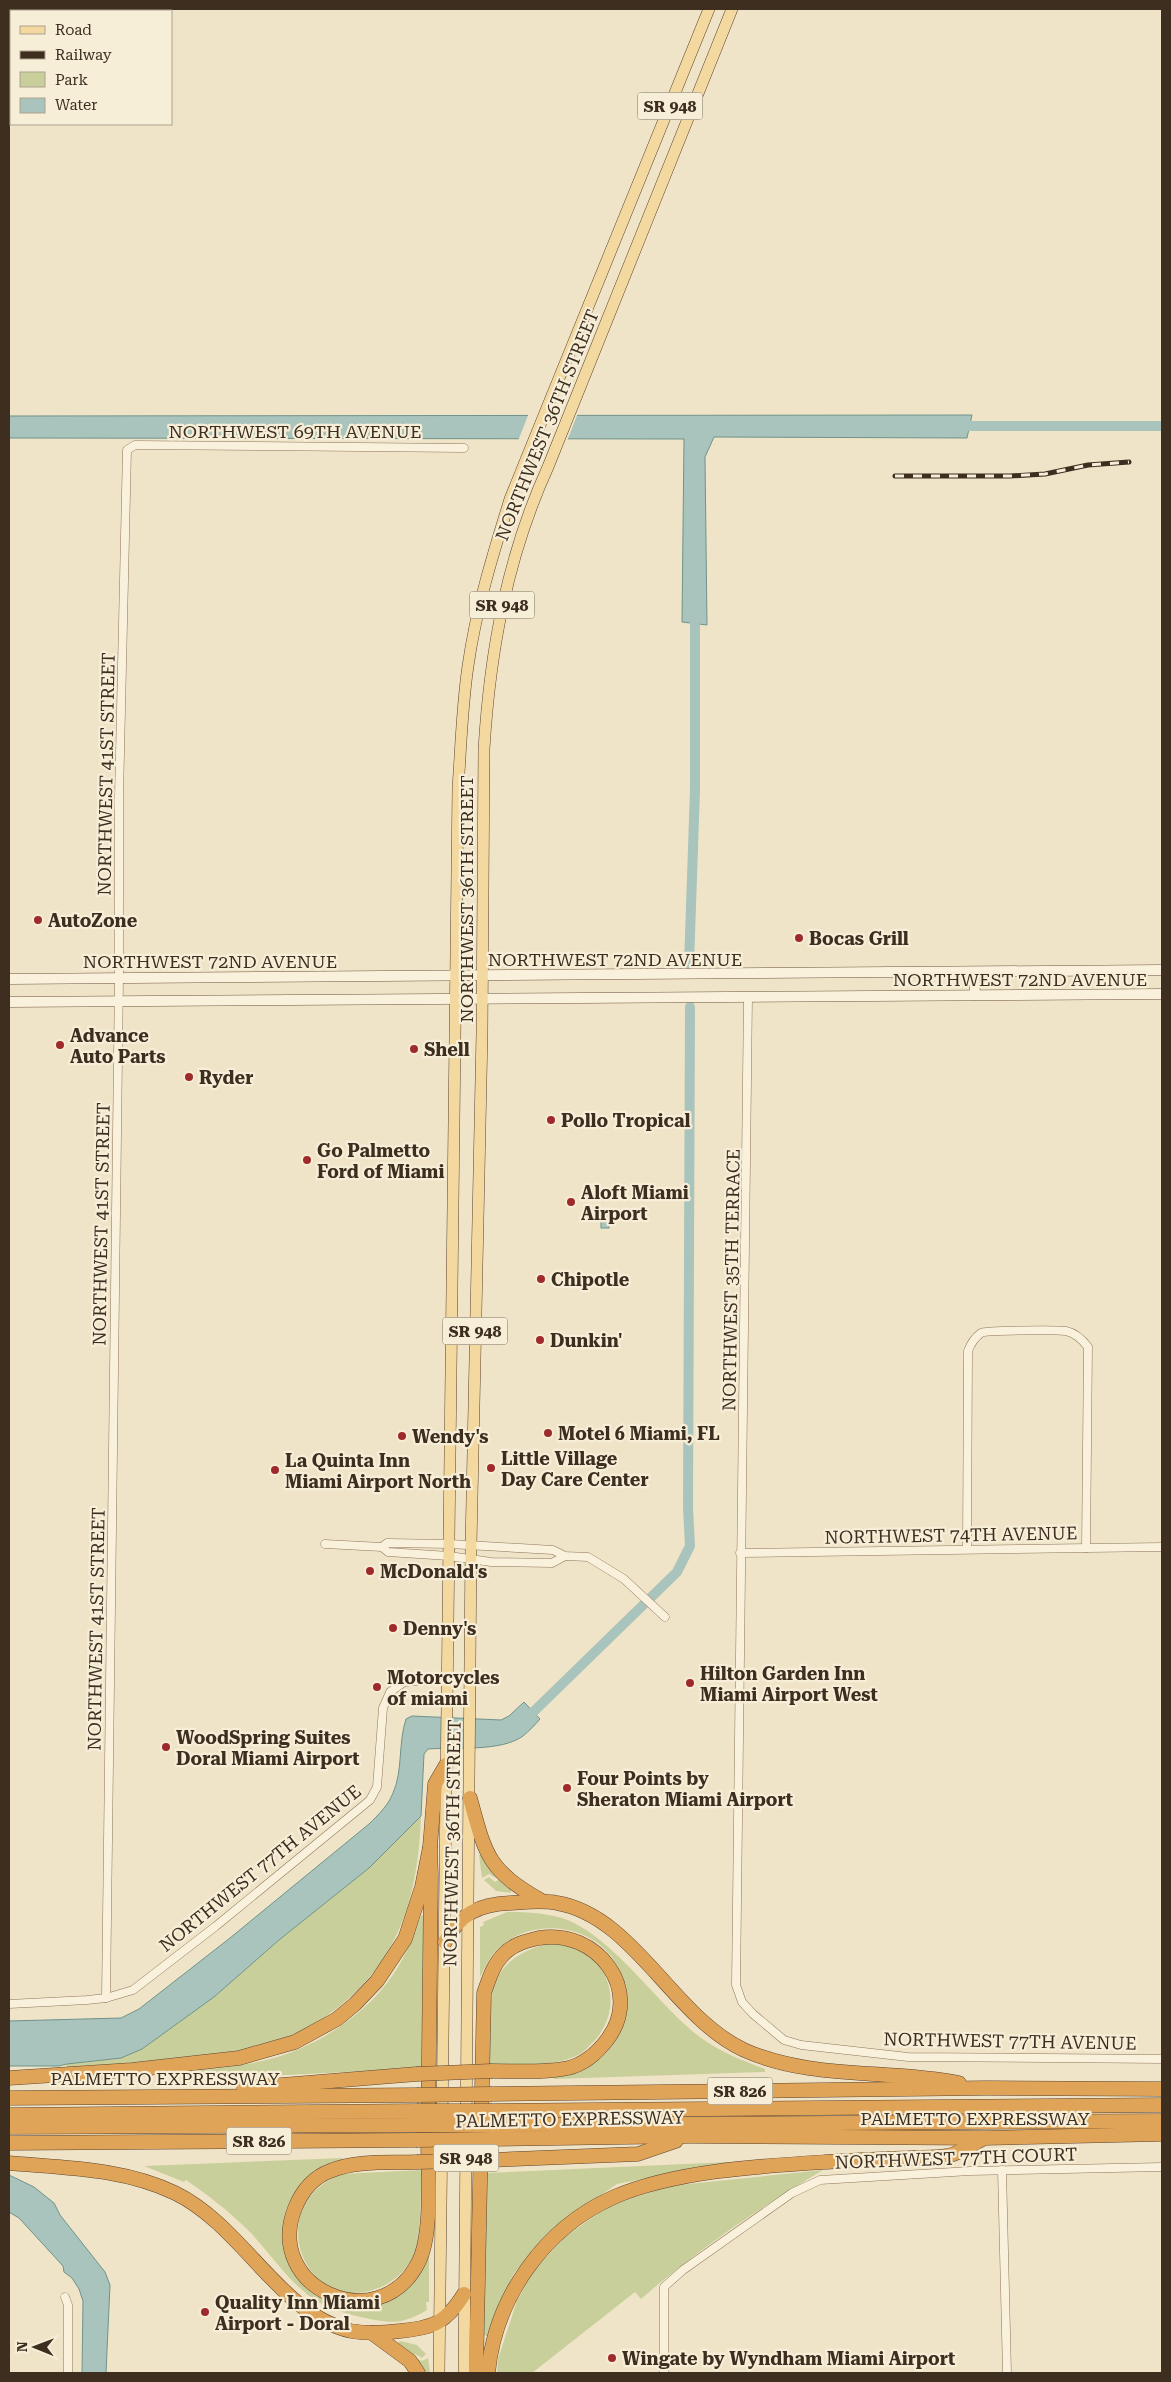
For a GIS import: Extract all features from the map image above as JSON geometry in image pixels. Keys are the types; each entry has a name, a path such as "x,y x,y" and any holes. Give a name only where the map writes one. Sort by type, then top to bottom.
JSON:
{"highway":[{"path":"446,1765 435,1784 430,1847 431,1875 428,2184 426,2234 422,2254 411,2276 398,2287 382,2296 367,2300 351,2300 333,2296 319,2290 302,2273 291,2244 291,2222 303,2192 320,2176 339,2168 362,2164 416,2162 491,2160 638,2154 691,2136"},
{"path":"470,1798 482,1840 494,1864 508,1880 543,1902"},
{"path":"9,2078 132,2070 227,2060 278,2049 316,2032 355,2004 377,1981 395,1957 405,1939 417,1908 430,1847"},
{"path":"445,1942 456,1923 469,1912 486,1905 543,1902 572,1907 594,1917 617,1933 710,2029 743,2049 794,2066 926,2076 987,2088"},
{"path":"165,2096 298,2082 418,2074 492,2071 550,2071 570,2067 589,2059 602,2048 612,2035 620,2005 614,1974 595,1951 566,1937 548,1937 516,1945 496,1964 484,1993 476,2373"},
{"name":"PALMETTO EXPRESSWAY","path":"9,2098 987,2088 1162,2089"},
{"path":"492,2118 1162,2105"},
{"path":"9,2115 1162,2121"},
{"path":"9,2128 417,2118"},
{"name":"PALMETTO EXPRESSWAY","path":"9,2142 492,2140 691,2136 985,2138 1162,2134"},
{"path":"488,2373 494,2338 501,2317 523,2273 540,2251 563,2230 588,2211 613,2197 667,2181 762,2167 948,2156 985,2138"},
{"path":"9,2163 100,2171 132,2176 174,2192 208,2213 227,2230 303,2308 337,2326 372,2333 424,2328 440,2323 451,2313 464,2294"},
{"path":"372,2333 410,2361 418,2373"}],"main road":[{"name":"NORTHWEST 36TH STREET","path":"439,2373 458,788 463,705 476,619 491,560 510,499 709,9"},
{"name":"NORTHWEST 36TH STREET","path":"464,2373 472,1545 482,999 484,749 491,663 499,617 530,506 548,467 655,204 732,9"},
{"name":"NORTHWEST 72ND AVENUE","path":"9,979 1162,970"},
{"path":"974,972 975,994"},
{"name":"NORTHWEST 72ND AVENUE","path":"9,1002 1162,994"},
{"path":"451,1413 474,1412"}],"street":[{"name":"NORTHWEST 69TH AVENUE","path":"127,450 135,445 464,448"},
{"name":"NORTHWEST 41ST STREET","path":"106,1998 120,796 127,450"},
{"name":"NORTHWEST 35TH TERRACE","path":"736,1985 740,1553 746,1300 748,997"},
{"path":"968,1549 968,1351 972,1340 983,1332 1068,1331 1082,1338 1088,1347 1086,1548"},
{"path":"325,1544 382,1547 388,1543 472,1545 553,1550 565,1556 588,1557 624,1578 666,1617"},
{"path":"382,1547 388,1552 449,1556 472,1560 552,1563 565,1556"},
{"name":"NORTHWEST 74TH AVENUE","path":"740,1553 1162,1548"},
{"name":"NORTHWEST 77TH AVENUE","path":"9,2004 106,1998 133,1990 216,1926 370,1800 377,1787 383,1708 390,1692 404,1682 448,1679"},
{"name":"NORTHWEST 77TH AVENUE","path":"736,1985 742,2002 753,2014 784,2040 801,2045 908,2057 1162,2059"},
{"name":"NORTHWEST 77TH COURT","path":"664,2373 664,2287 683,2270 792,2193 820,2180 1002,2170 1162,2167"},
{"path":"1002,2170 1006,2373"},
{"path":"65,2297 68,2305 68,2373"}],"green space":[{"path":"421,1816 416,1872 402,1923 391,1947 358,1990 329,2014 290,2037 248,2049 171,2061 67,2068 66,2064 121,2058 142,2049 214,1997 279,1940 369,1868"},
{"path":"479,1855 482,1855 496,1878 489,1874 482,1878"},
{"path":"489,1877 495,1882 498,1880 511,1890 511,1893 496,1891 484,1880"},
{"path":"507,1912 555,1916 587,1930 618,1956 699,2037 726,2053 765,2069 765,2072 554,2079 554,2077 569,2074 594,2063 604,2056 612,2046 622,2022 624,1999 622,1980 615,1962 599,1944 569,1930 552,1928 520,1934 505,1943 491,1956 480,1977 480,1927 484,1925 483,1922"},
{"path":"424,1915 423,2068 288,2075 176,2076 176,2073 238,2066 274,2058 306,2046 336,2029 364,2008 387,1983 402,1960 421,1916"},
{"path":"552,1943 583,1950 600,1966 606,1976 611,2000 606,2024 600,2034 586,2049 570,2058 548,2063 490,2065 490,2004 500,1973 512,1960 528,1950"},
{"path":"343,2158 338,2162 319,2168 308,2176 295,2192 288,2205 285,2214 284,2235 290,2264 303,2285 322,2300 345,2307 369,2306 392,2298 413,2281 429,2255 429,2302 426,2302 427,2310 411,2318 398,2322 375,2320 340,2311 315,2300 287,2275 246,2228 210,2197 186,2180 184,2182 144,2166"},
{"path":"752,2161 693,2169 617,2184 557,2226 514,2273 497,2310 488,2337 484,2335 486,2173"},
{"path":"422,2170 420,2225 417,2246 412,2259 402,2273 383,2286 356,2293 333,2288 314,2275 302,2256 298,2233 302,2210 317,2189 342,2174"},
{"path":"823,2170 729,2230 641,2299 635,2292 532,2373 497,2373 498,2359 517,2301 534,2270 566,2236 609,2206 669,2186"},
{"path":"400,2341 417,2345 426,2354 422,2358 415,2354 413,2356 398,2343"},
{"path":"416,2358 422,2361 428,2358 430,2373 425,2373"}],"water":[{"path":"972,415 967,438 714,437 705,457 707,625 682,622 684,439 9,438 9,416"},
{"path":"601,1211 609,1211 609,1228 601,1228"},
{"path":"524,1702 540,1719 523,1736 514,1741 490,1747 428,1749 424,1754 421,1816 369,1868 279,1940 214,1997 142,2049 121,2058 59,2066 9,2066 9,2021 121,2018 139,2009 230,1938 369,1824 382,1810 393,1793 398,1776 406,1719 412,1716 501,1720 509,1716"},
{"path":"9,2175 34,2187 54,2203 60,2215 105,2272 110,2285 106,2373 82,2373 83,2301 79,2289 72,2278 64,2272 63,2266 19,2218 9,2212"}],"pier":[{"path":"529,413 578,413 567,441 518,441"}],"waterway":[{"path":"957,426 1162,426"},
{"path":"689,964 695,790 695,611"},
{"path":"524,1721 677,1572 690,1546 688,1508 690,1007"}],"railway":[{"path":"895,476 1010,476 1045,474 1088,465 1129,462"}],"place":[{"name":"AutoZone","path":"38,920"},
{"name":"Bocas Grill","path":"799,938"},
{"name":"Advance Auto Parts","path":"60,1045"},
{"name":"Shell","path":"414,1049"},
{"name":"Ryder","path":"189,1077"},
{"name":"Pollo Tropical","path":"551,1120"},
{"name":"Go Palmetto Ford of Miami","path":"307,1160"},
{"name":"Aloft Miami Airport","path":"571,1202"},
{"name":"Chipotle","path":"541,1279"},
{"name":"Dunkin'","path":"540,1340"},
{"name":"Motel 6 Miami, FL","path":"548,1433"},
{"name":"Wendy's","path":"402,1436"},
{"name":"Little Village Day Care Center","path":"491,1468"},
{"name":"La Quinta Inn Miami Airport North","path":"275,1470"},
{"name":"McDonald's","path":"370,1571"},
{"name":"Denny's","path":"393,1628"},
{"name":"Hilton Garden Inn Miami Airport West","path":"690,1683"},
{"name":"Motorcycles of miami","path":"377,1687"},
{"name":"WoodSpring Suites Doral Miami Airport","path":"166,1747"},
{"name":"Four Points by Sheraton Miami Airport","path":"567,1788"},
{"name":"Quality Inn Miami Airport - Doral","path":"205,2312"},
{"name":"Wingate by Wyndham Miami Airport","path":"612,2358"}]}
